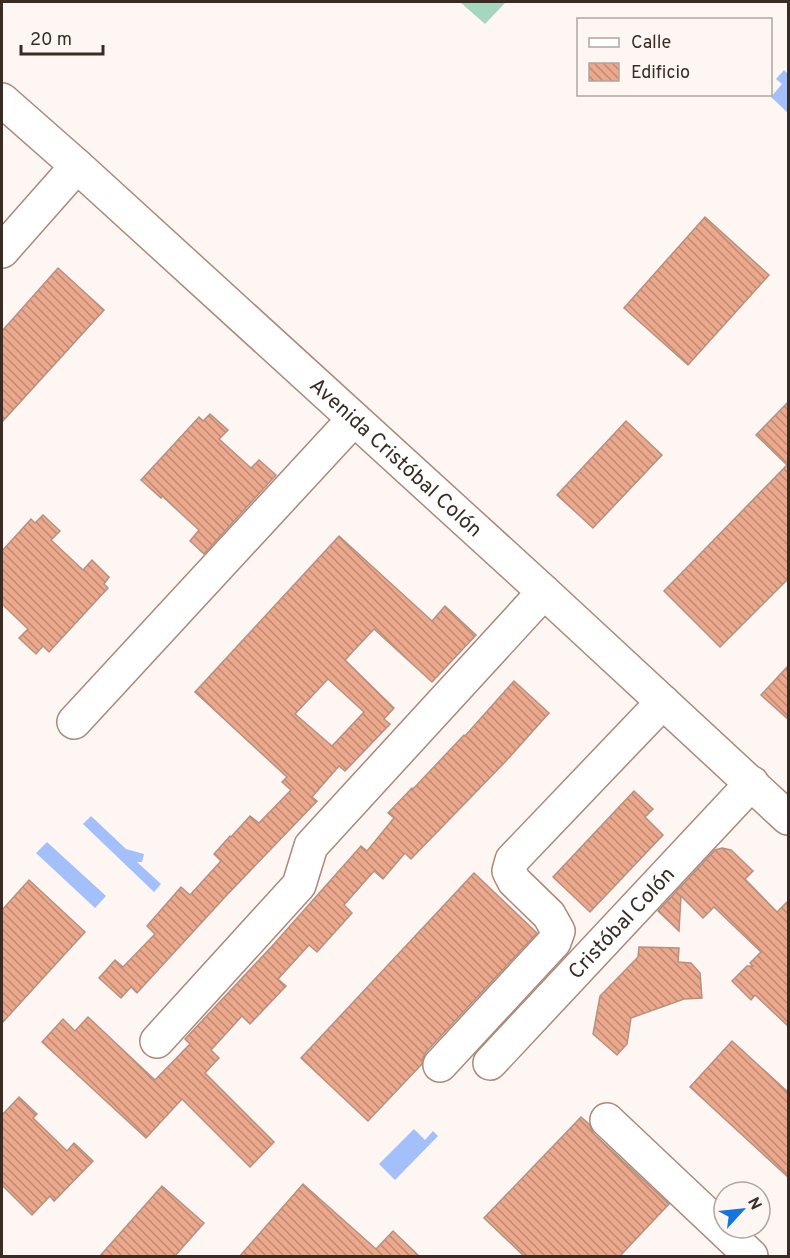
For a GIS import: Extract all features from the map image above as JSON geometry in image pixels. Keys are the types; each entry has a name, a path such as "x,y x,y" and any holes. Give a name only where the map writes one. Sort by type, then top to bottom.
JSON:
{"main road":[{"name":"Avenida Cristóbal Colón","path":"2,100 544,592 789,818"},
{"path":"2,251 77,166"},
{"path":"74,722 354,419"},
{"path":"157,1041 299,885 311,846 544,592"},
{"path":"440,1065 554,942 558,931 549,915 514,881 508,871 512,860 663,702"},
{"name":"Cristóbal Colón","path":"490,1063 752,783"},
{"path":"607,1120 751,1257"}],"green space":[{"path":"460,2 506,2 485,24"}],"water":[{"path":"784,70 788,74 788,113 771,97 782,84 776,79"},
{"path":"91,816 126,849 144,854 142,862 137,862 161,884 154,892 83,824"},
{"path":"47,842 106,896 95,908 36,853"},
{"path":"414,1129 425,1140 433,1131 438,1136 395,1180 379,1164"}],"building":[{"path":"705,217 769,275 688,365 624,308"},
{"path":"58,268 104,310 2,422 2,331"},
{"path":"789,401 789,578 720,647 664,591 787,465 756,435"},
{"path":"210,414 228,430 219,439 251,468 259,460 276,475 204,554 190,541 199,530 141,480 199,417 203,421"},
{"path":"626,421 662,455 593,528 557,495"},
{"path":"43,515 60,531 51,540 83,570 92,560 109,577 104,584 108,588 49,652 43,646 36,654 19,638 28,629 2,604 2,551 31,519 35,523"},
{"path":"339,536 432,621 445,606 476,635 432,682 374,629 345,660 394,708 384,719 390,724 345,771 339,766 312,797 317,801 137,993 131,987 121,998 99,978 115,960 123,967 155,934 147,926 181,887 190,895 221,861 214,854 250,816 259,823 291,790 282,782 287,777 195,692","holes":["328,679 364,712 332,746 295,714"]},
{"path":"789,665 789,720 761,695"},
{"path":"514,681 549,713 411,859 405,853 383,879 374,871 344,905 352,913 317,952 309,945 278,979 286,986 250,1024 242,1016 211,1050 219,1058 205,1073 274,1142 250,1167 182,1099 146,1138 42,1042 63,1019 75,1031 88,1017 155,1080 190,1044 185,1039 361,846 367,851 394,818 388,813 465,736"},
{"path":"634,791 653,809 645,817 663,835 590,912 553,877"},
{"path":"722,848 731,850 753,871 745,879 777,912 789,900 789,1027 755,995 751,1000 732,981 747,966 753,966 750,963 761,952 714,907 703,918 681,896 679,931 658,911 715,850"},
{"path":"474,873 537,933 426,1052 422,1064 368,1121 301,1058"},
{"path":"29,880 85,932 2,1023 2,910"},
{"path":"639,947 679,948 678,962 691,963 700,973 702,998 684,999 631,1018 627,1044 617,1055 593,1034 600,996 638,957"},
{"path":"732,1041 789,1093 789,1178 690,1087"},
{"path":"19,1097 37,1114 33,1118 67,1151 74,1143 93,1161 54,1201 50,1196 32,1215 2,1185 2,1115"},
{"path":"581,1117 589,1124 594,1134 669,1204 619,1257 525,1257 484,1218"},
{"path":"303,1184 376,1249 393,1231 420,1257 239,1257"},
{"path":"162,1186 204,1223 174,1257 99,1257"}]}
